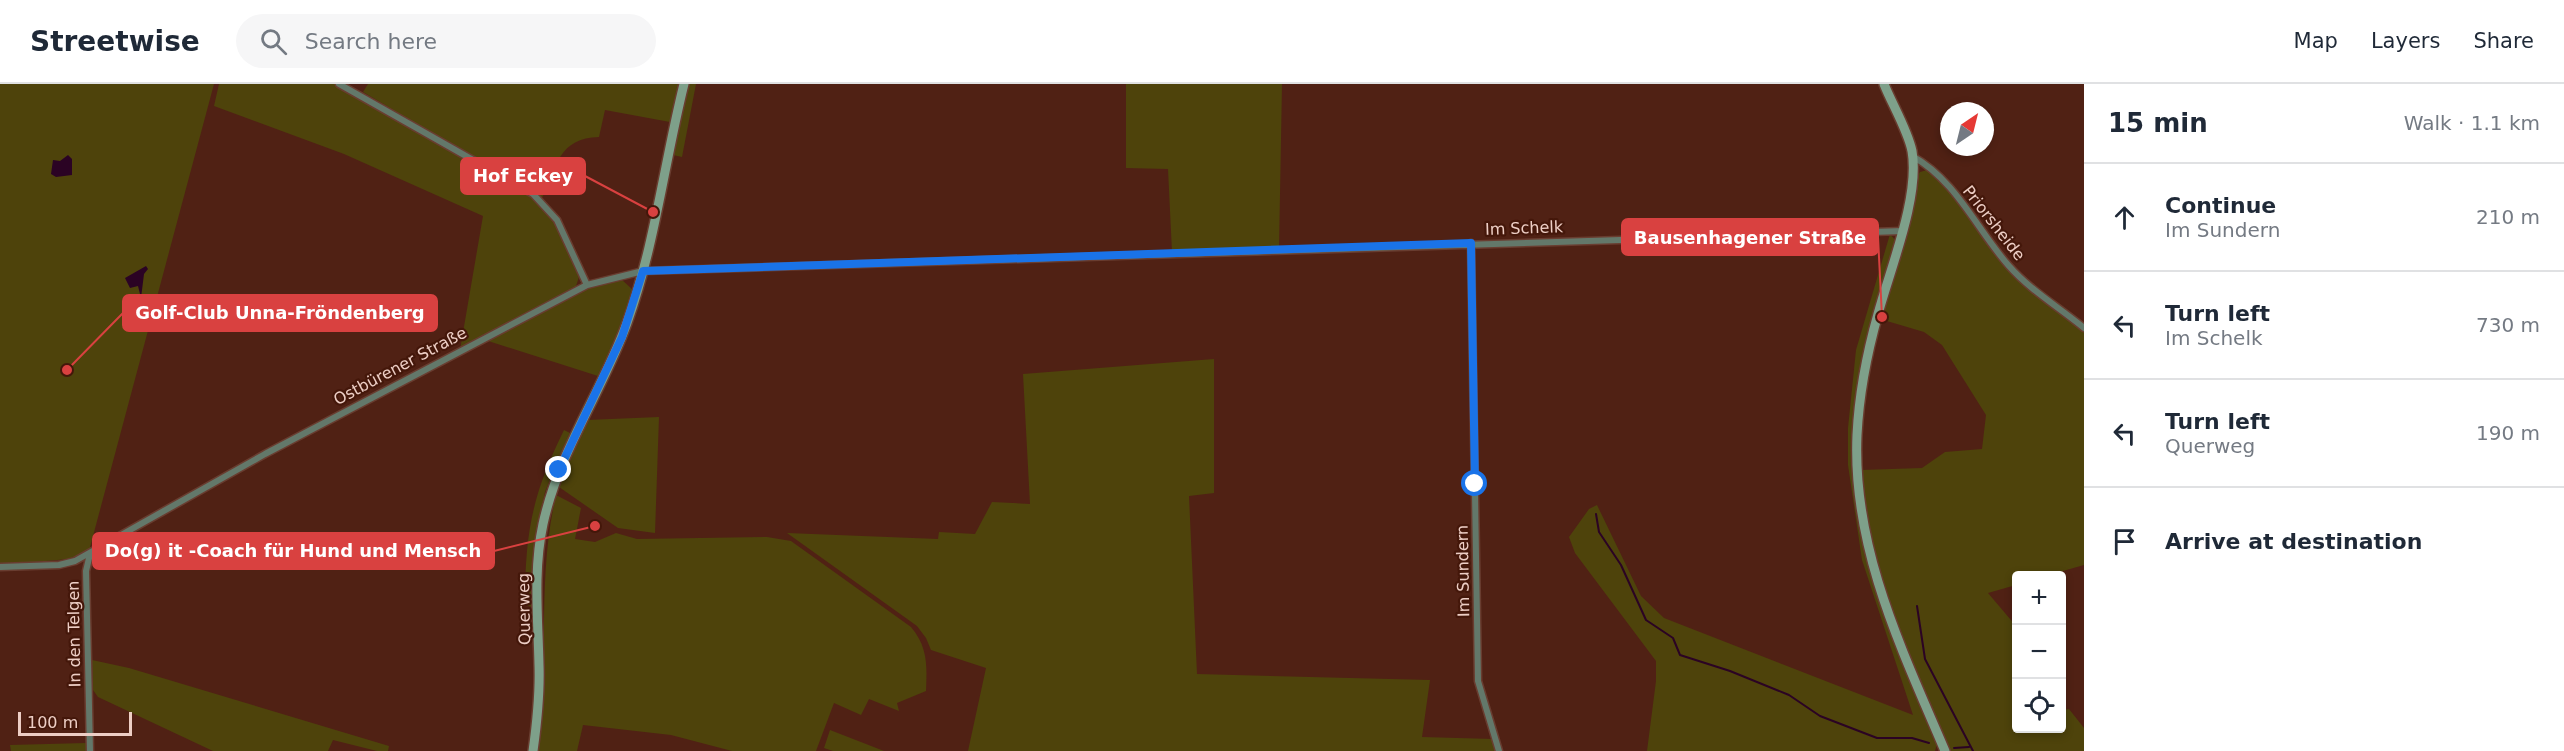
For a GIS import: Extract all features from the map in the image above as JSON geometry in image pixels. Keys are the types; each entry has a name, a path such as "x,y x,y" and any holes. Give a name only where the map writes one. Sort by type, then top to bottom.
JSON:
{"street":[{"path":"339,84 533,194 557,220 587,285"},
{"path":"643,271 684,84"},
{"path":"1884,84 1909,141 1912,156 1910,197 1903,231 1877,316 1861,392 1858,468 1868,543 1882,600 1945,751"},
{"name":"Priorsheide","path":"1912,156 1930,166 1947,185 2010,267 2084,328"},
{"name":"Im Schelk","path":"643,271 1903,231"},
{"name":"Im Sundern","path":"1471,243 1478,681 1498,751"},
{"name":"Ostbürener Straße","path":"0,567 59,565 90,554 266,454 587,285 643,271"},
{"name":"Querweg","path":"533,751 539,693 537,597 543,525 559,470 622,337 643,271"},
{"name":"In den Telgen","path":"90,554 86,571 90,751"}],"shaded area":[{"path":"0,84 214,84 89,551 69,559 0,565"},
{"path":"219,84 336,84 532,196 556,222 580,274 575,289 460,350 483,216 344,154 214,106"},
{"path":"368,84 679,84 670,122 605,110 599,137 575,142 567,148 556,165 542,198 363,92"},
{"path":"689,84 696,84 682,157 673,155"},
{"path":"1126,84 1282,84 1279,249 1172,252 1168,169 1126,168"},
{"path":"68,155 72,159 72,175 56,177 51,174 53,160 60,161"},
{"path":"1927,170 1946,188 2009,269 2084,330 2084,565 2063,571 2012,571 2012,586 1988,593 2012,621 2012,733 2066,733 2066,709 2069,709 2084,728 2084,751 1949,751 1888,609 1864,503 1861,470 1922,468 1945,452 1982,449 1986,415 1942,345 1924,332 1880,319 1916,178 1920,172"},
{"path":"1890,234 1895,240 1857,391 1857,503 1882,609 1937,744 1935,751 1647,751 1656,681 1656,661 1575,553 1569,537 1589,509 1597,505 1641,596 1664,618 1913,715 1862,560 1848,465 1848,428 1856,350"},
{"path":"146,266 148,269 144,274 141,298 138,286 130,288 125,278"},
{"path":"621,279 633,290 618,335 598,376 485,340 589,287"},
{"path":"1214,359 1214,493 1189,496 1197,674 1430,680 1422,737 1493,739 1497,751 968,751 986,668 931,650 917,626 787,533 938,539 939,532 975,534 992,502 1030,504 1023,374"},
{"path":"659,417 655,533 618,528 559,487 587,420"},
{"path":"564,430 570,433 545,492 536,535 532,607 525,605 525,579 532,514 544,475"},
{"path":"556,495 581,508 575,539 595,542 616,533 637,539 767,537 791,541 911,627 917,634 923,649 926,665 926,691 897,703 899,711 869,699 861,715 834,703 816,751 732,751 671,735 583,725 577,751 538,751 543,686 546,559"},
{"path":"92,660 129,668 389,746 388,751 377,751 333,740 328,751 213,751 98,697 93,690"},
{"path":"830,730 884,751 833,751 824,748"},
{"path":"86,743 86,751 11,751 10,745"}],"waterway":[{"path":"1596,514 1599,532 1621,565 1646,620 1673,638 1680,655 1730,671 1789,695 1820,716 1877,738 1912,738 1929,743"},
{"path":"1917,606 1925,659 1973,751"},
{"path":"1954,748 1969,747"}],"place":[{"name":"Hof Eckey","path":"653,212"},
{"name":"Bausenhagener Straße","path":"1882,317"},
{"name":"Golf-Club Unna-Fröndenberg","path":"67,370"},
{"name":"Do(g) it -Coach für Hund und Mensch","path":"595,526"}],"route":[{"path":"559,470 622,337 643,271 1471,243 1475,484"}]}
